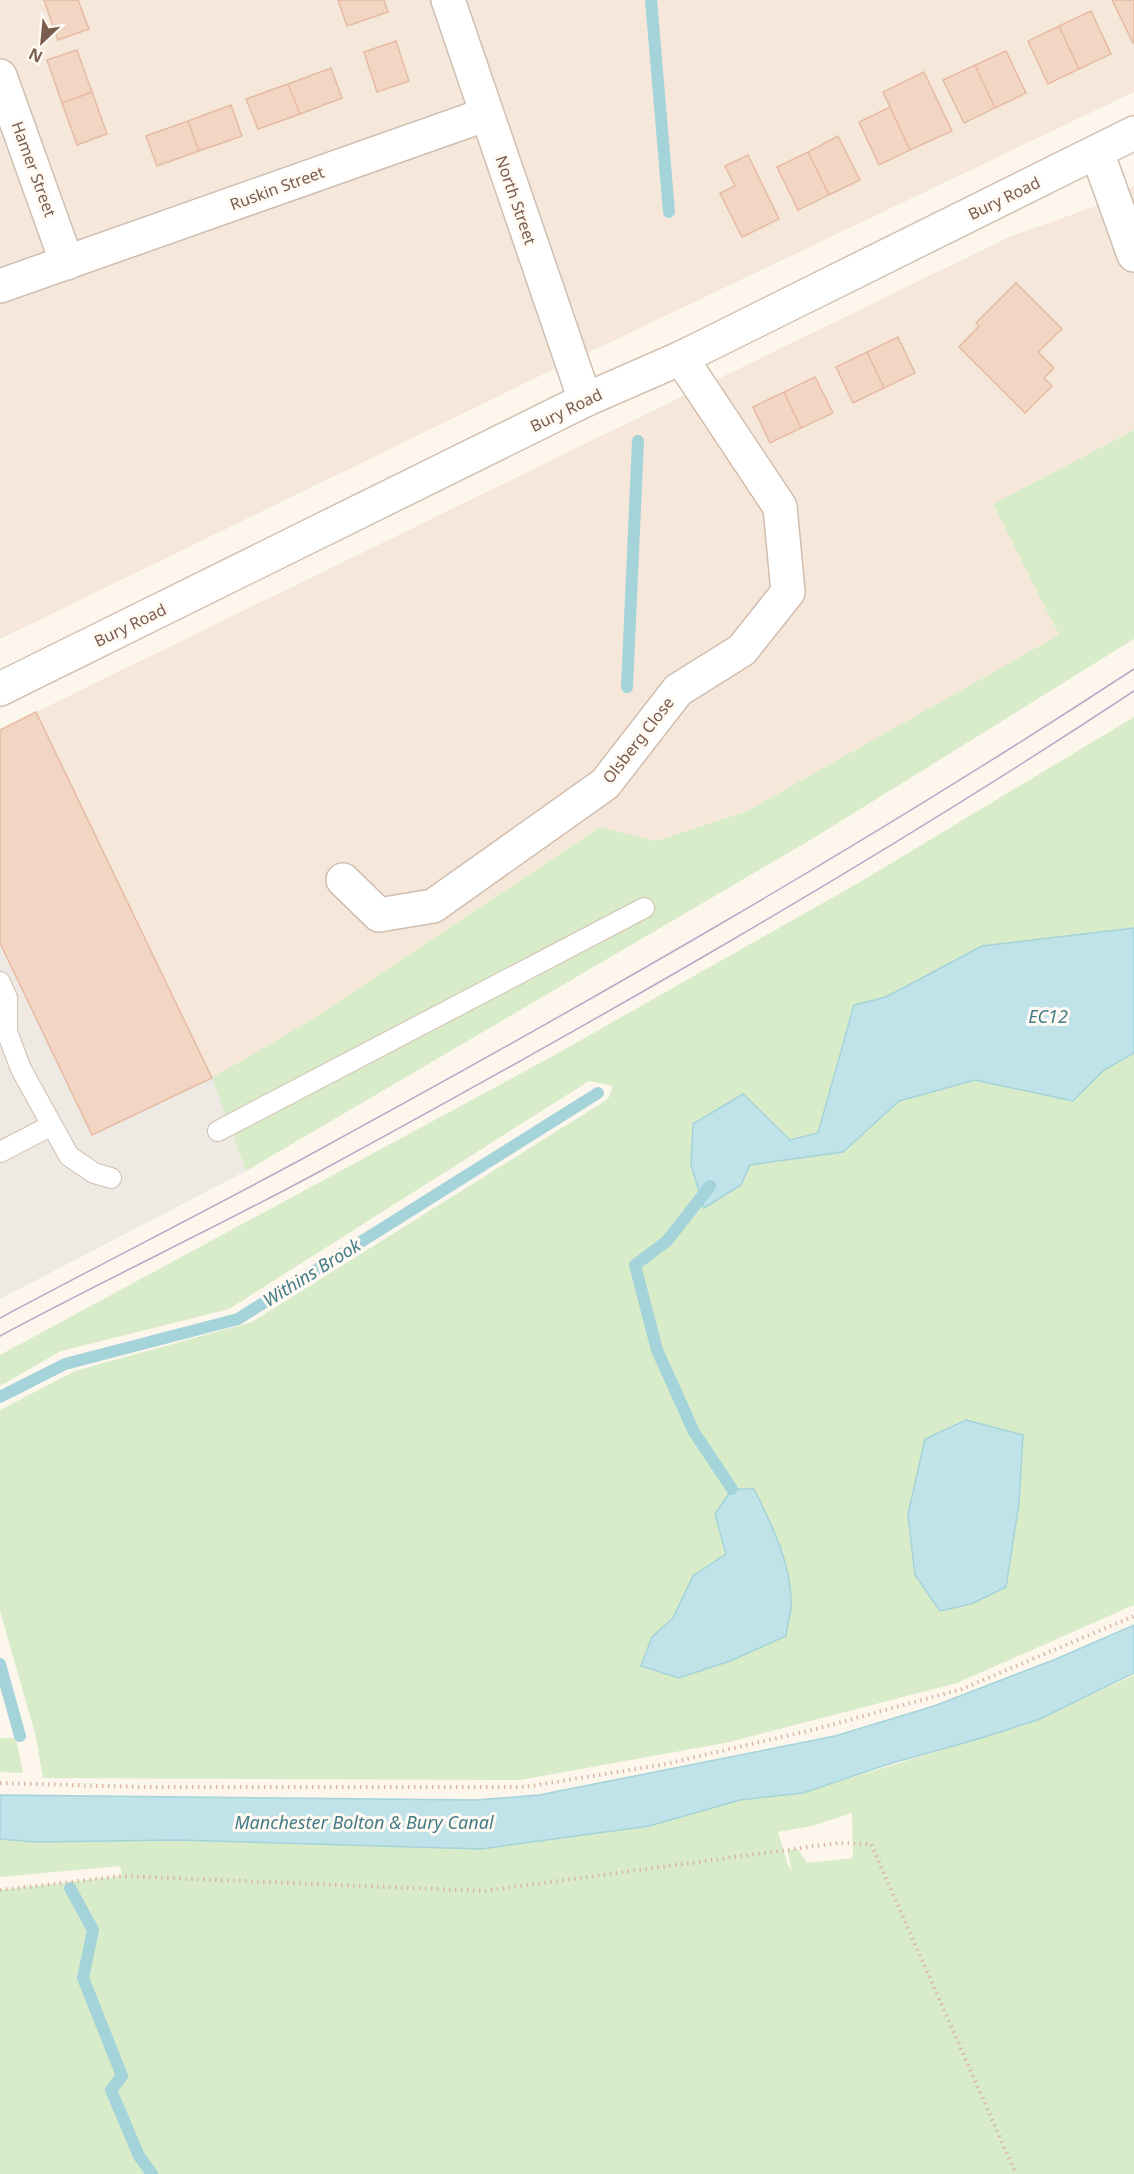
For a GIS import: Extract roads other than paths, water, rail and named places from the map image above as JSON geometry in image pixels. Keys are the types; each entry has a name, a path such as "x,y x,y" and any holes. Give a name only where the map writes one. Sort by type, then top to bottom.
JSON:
{"street":[{"name":"North Street","path":"448,0 585,400"},
{"name":"Hamer Street","path":"0,76 67,263"},
{"name":"Ruskin Street","path":"0,286 487,114"},
{"name":"Bury Road","path":"0,689 585,400 681,358 1134,134"},
{"path":"1097,152 1134,255"},
{"name":"Olsberg Close","path":"343,880 380,915 433,906 605,784 678,690 742,650 788,592 780,507 681,358"}],"lane":[{"path":"218,1131 644,908"},
{"path":"0,982 8,998 7,1032 21,1069 69,1156 94,1173 111,1178"},
{"path":"0,1152 52,1125"}],"water":[{"name":"EC12","path":"1134,928 1134,1053 1104,1070 1073,1101 975,1080 899,1101 843,1152 750,1165 741,1185 704,1208 691,1165 693,1124 743,1094 790,1140 818,1133 854,1005 886,997 982,946"},
{"path":"966,1420 1023,1435 1019,1503 1006,1587 971,1604 940,1611 915,1575 908,1514 925,1439"},
{"path":"732,1489 754,1489 780,1547 791,1593 786,1636 730,1661 679,1678 641,1666 652,1637 673,1618 693,1576 726,1554 715,1514"},
{"name":"Manchester Bolton & Bury Canal","path":"1134,1625 1134,1673 1040,1719 892,1763 803,1793 740,1800 649,1826 481,1849 176,1840 36,1842 0,1839 0,1795 476,1800 539,1795 835,1736 934,1706 1056,1659"}],"waterway":[{"path":"651,0 669,212"},
{"path":"627,687 638,441"},
{"name":"Withins Brook","path":"0,1397 65,1364 238,1319 598,1093"},
{"path":"710,1186 667,1241 635,1265 657,1350 694,1432 732,1489"},
{"name":"Withins Brook","path":"0,1664 20,1736"},
{"name":"Withins Brook","path":"70,1888 93,1930 83,1978 122,2076 111,2090 139,2156 152,2174"}],"tram line":[{"path":"0,1318 302,1159 619,983 827,861 1134,669"},
{"path":"0,1336 315,1174 626,1001 832,881 1134,691"}]}
